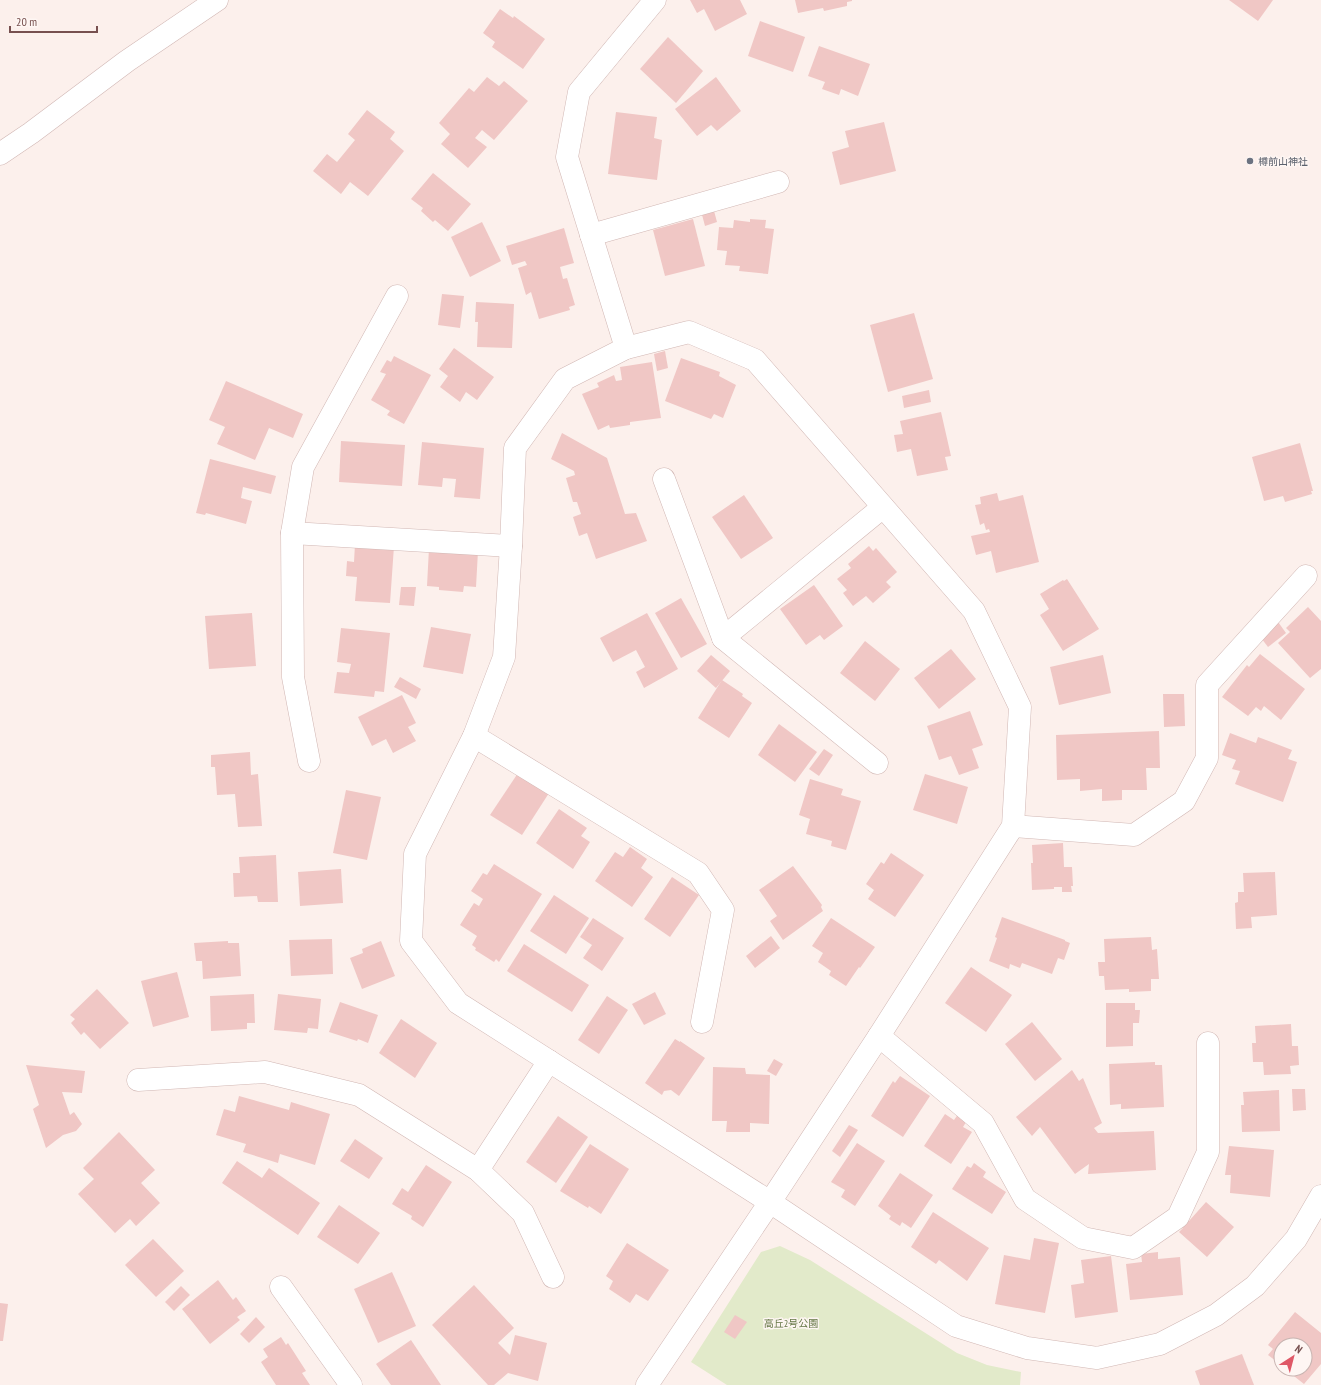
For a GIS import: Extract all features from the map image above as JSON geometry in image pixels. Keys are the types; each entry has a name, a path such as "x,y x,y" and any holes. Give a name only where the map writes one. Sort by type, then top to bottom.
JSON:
{"street":[{"path":"0,154 31,133 126,61 218,0"},
{"path":"626,348 567,157 579,92 655,0"},
{"path":"591,235 778,182"},
{"path":"309,761 293,677 292,533 303,467 396,296"},
{"path":"648,1385 770,1202 879,1036 1013,826 1020,707 974,611 755,360 689,332 626,348 565,379 515,448 512,546 504,657 474,736 415,854 411,941 458,1003 770,1202 956,1326 1027,1348 1097,1358 1160,1344 1216,1315 1256,1286 1296,1239 1321,1196"},
{"path":"664,479 723,638 877,763"},
{"path":"723,638 883,507"},
{"path":"292,533 512,546"},
{"path":"1013,826 1134,835 1184,801 1207,758 1207,685 1306,576"},
{"path":"474,736 698,873 723,910 702,1022"},
{"path":"879,1036 983,1123 1025,1199 1083,1238 1133,1248 1178,1217 1208,1152 1208,1043"},
{"path":"478,1170 550,1061"},
{"path":"138,1080 265,1072 359,1095 478,1170 523,1213 552,1277"},
{"path":"281,1287 351,1385"}],"green space":[{"name":"高丘2号公園","path":"780,1246 810,1260 957,1353 987,1365 1021,1372 1020,1385 727,1385 691,1362 761,1252"}],"building":[{"path":"690,0 740,0 747,14 715,31 704,9 697,13"},
{"path":"795,0 852,1 847,2 847,6 824,11 823,8 798,13"},
{"path":"1229,0 1273,0 1258,21"},
{"path":"500,9 513,18 514,16 545,39 523,69 492,47 495,42 483,33"},
{"path":"760,21 805,37 793,72 748,56"},
{"path":"668,37 703,71 676,103 640,69"},
{"path":"819,46 870,64 858,96 841,89 839,95 822,89 825,82 808,76"},
{"path":"487,77 499,86 504,81 528,101 494,140 482,130 475,138 487,147 468,168 441,144 450,134 439,123 469,88 474,92"},
{"path":"716,77 741,111 717,131 711,125 697,136 675,109"},
{"path":"367,110 395,132 390,139 404,151 368,196 350,182 341,194 313,171 327,154 337,162 355,140 348,134"},
{"path":"616,112 657,117 654,138 662,140 657,180 608,174"},
{"path":"884,122 896,171 840,185 832,152 849,147 845,131"},
{"path":"433,173 471,204 448,231 435,220 433,222 421,211 423,208 411,199"},
{"path":"713,207 717,222 705,226 701,211"},
{"path":"693,219 705,266 665,276 653,230"},
{"path":"750,219 766,220 765,228 774,229 768,274 739,271 740,266 725,265 727,251 717,250 719,227 733,228 734,220 750,222"},
{"path":"482,222 501,261 470,277 451,237"},
{"path":"564,228 574,263 560,267 563,279 567,278 575,305 569,307 570,310 539,319 531,292 526,295 518,268 527,265 525,261 512,265 506,246"},
{"path":"442,294 464,296 460,328 438,325"},
{"path":"476,302 514,304 512,348 477,347 478,322 475,322"},
{"path":"914,313 933,379 888,392 870,325"},
{"path":"454,348 494,377 477,400 466,392 460,402 440,387 448,376 439,369"},
{"path":"665,351 668,368 657,371 654,354"},
{"path":"394,356 431,375 404,424 387,415 390,411 371,400 386,374 380,372 387,360 391,362"},
{"path":"681,358 720,372 719,376 736,385 723,418 714,414 711,419 665,401"},
{"path":"652,362 661,418 630,422 630,425 610,428 609,425 598,430 582,394 599,387 597,383 614,375 616,381 622,380 620,367"},
{"path":"226,381 303,414 293,438 269,428 255,460 217,444 225,427 209,420"},
{"path":"929,390 931,402 904,408 902,396"},
{"path":"941,412 951,456 945,457 948,470 917,476 911,449 897,452 894,435 903,434 900,421"},
{"path":"562,433 607,458 625,514 636,513 647,541 596,559 587,533 579,536 573,517 581,514 577,502 573,502 566,478 575,475 574,471 551,459"},
{"path":"341,441 405,445 402,486 339,482"},
{"path":"422,442 484,448 480,499 454,497 456,479 443,478 442,487 418,485"},
{"path":"1300,443 1313,491 1311,491 1312,494 1285,502 1283,496 1264,501 1252,457"},
{"path":"210,459 276,476 271,494 243,487 241,498 252,501 246,524 206,513 205,515 196,513"},
{"path":"997,493 999,501 1023,495 1039,562 996,573 991,551 976,555 971,536 990,532 989,529 986,530 984,523 980,525 975,505 981,504 980,497"},
{"path":"744,495 773,538 741,559 712,517"},
{"path":"355,544 394,546 390,603 355,601 357,577 346,576 347,561 354,562"},
{"path":"869,546 873,551 876,548 897,572 886,582 891,587 873,603 866,596 853,606 843,593 847,590 837,579 851,568 848,564"},
{"path":"429,548 478,551 476,587 464,586 463,592 439,590 439,587 427,586"},
{"path":"1067,579 1099,629 1063,651 1040,615 1049,609 1040,594"},
{"path":"814,585 843,626 824,640 820,635 806,645 780,609"},
{"path":"401,587 416,587 414,606 399,605"},
{"path":"681,598 707,644 681,658 655,613"},
{"path":"1308,607 1321,621 1321,669 1310,678 1278,643 1290,632 1286,628"},
{"path":"252,613 256,666 209,669 205,616"},
{"path":"647,613 678,669 644,688 636,672 645,667 636,650 613,662 600,638"},
{"path":"1273,615 1286,633 1268,647 1255,630"},
{"path":"431,627 471,634 463,674 423,667"},
{"path":"341,628 390,633 384,692 375,691 374,697 334,693 337,672 349,673 351,664 337,662"},
{"path":"865,641 900,669 875,701 840,673"},
{"path":"951,649 976,679 939,709 914,678"},
{"path":"1260,654 1305,689 1281,720 1264,706 1261,711 1256,707 1248,716 1222,697 1247,665 1249,667"},
{"path":"711,655 730,671 716,688 697,671"},
{"path":"1103,655 1111,693 1059,705 1050,667"},
{"path":"400,677 421,689 416,699 394,687"},
{"path":"722,680 743,694 742,696 752,703 729,738 698,718"},
{"path":"1163,694 1184,694 1185,726 1164,727"},
{"path":"402,695 416,723 408,727 416,741 393,753 386,739 372,746 358,717"},
{"path":"970,711 983,745 972,749 979,768 959,775 951,756 939,760 927,726"},
{"path":"779,724 817,752 795,782 758,755"},
{"path":"1159,731 1160,768 1146,768 1147,790 1122,790 1122,800 1102,801 1102,789 1080,791 1080,779 1057,780 1056,735"},
{"path":"1230,733 1256,743 1258,737 1292,750 1288,759 1297,762 1283,802 1235,784 1240,771 1232,769 1236,760 1222,755"},
{"path":"824,749 833,755 819,776 809,769"},
{"path":"250,752 251,775 258,774 262,826 238,827 235,794 217,795 215,767 211,767 211,755"},
{"path":"518,773 549,793 522,835 490,815"},
{"path":"925,774 968,787 957,824 913,810"},
{"path":"810,779 843,789 841,795 861,801 846,850 831,846 832,841 806,834 810,819 799,815"},
{"path":"346,790 381,797 367,860 333,853"},
{"path":"559,809 587,828 581,836 590,842 573,869 536,843"},
{"path":"1063,843 1064,867 1072,867 1072,892 1062,892 1062,887 1032,890 1032,845"},
{"path":"630,847 647,859 641,868 653,877 632,907 595,881 615,852 623,857"},
{"path":"891,853 924,875 895,917 868,899 874,890 866,884 881,862 884,864"},
{"path":"276,855 278,902 258,902 257,896 234,897 233,873 240,873 239,857"},
{"path":"494,864 542,894 499,962 496,959 494,962 475,950 476,948 472,945 477,936 460,925 474,903 479,906 483,899 471,891 483,873 487,875"},
{"path":"793,866 822,905 821,907 823,911 783,940 770,921 777,916 759,890"},
{"path":"341,869 343,903 300,906 298,872"},
{"path":"1275,872 1277,915 1251,917 1252,928 1236,929 1235,903 1238,902 1238,892 1244,892 1243,873"},
{"path":"672,877 699,895 670,937 644,919"},
{"path":"554,895 589,918 566,954 530,931"},
{"path":"1002,917 1070,943 1064,960 1058,958 1052,974 1022,963 1020,968 1010,964 1009,969 989,961"},
{"path":"593,918 624,938 602,971 583,958 592,945 580,937"},
{"path":"831,918 875,947 846,986 829,975 831,971 818,962 823,953 812,946"},
{"path":"771,936 780,948 755,968 746,956"},
{"path":"1151,937 1152,950 1157,949 1159,979 1151,979 1151,991 1129,992 1129,989 1105,990 1104,976 1099,976 1098,962 1105,962 1104,939"},
{"path":"332,939 333,974 291,976 289,940"},
{"path":"228,941 228,943 239,943 241,976 203,979 202,961 196,961 194,943"},
{"path":"381,941 395,976 362,989 350,958 363,953 362,949"},
{"path":"524,944 589,985 572,1012 507,971"},
{"path":"971,967 1012,995 986,1032 945,1003"},
{"path":"177,972 189,1017 153,1027 141,981"},
{"path":"97,989 129,1023 100,1049 84,1032 81,1035 71,1023 75,1019 70,1015"},
{"path":"655,992 666,1014 644,1025 632,1004"},
{"path":"254,994 255,1023 247,1023 247,1029 211,1031 210,996"},
{"path":"278,994 321,999 318,1029 308,1028 307,1033 274,1030"},
{"path":"607,996 628,1010 599,1054 578,1040"},
{"path":"340,1002 378,1015 368,1043 329,1032"},
{"path":"1106,1003 1135,1003 1135,1010 1140,1010 1139,1023 1133,1023 1133,1046 1106,1047"},
{"path":"401,1019 437,1043 415,1078 379,1053"},
{"path":"1032,1022 1062,1059 1035,1081 1005,1044"},
{"path":"1291,1024 1292,1046 1298,1046 1299,1065 1290,1066 1291,1074 1264,1075 1263,1062 1253,1062 1252,1043 1256,1043 1255,1026"},
{"path":"675,1039 705,1058 679,1096 671,1090 664,1091 662,1095 645,1083"},
{"path":"774,1059 783,1064 776,1076 767,1071"},
{"path":"1155,1062 1155,1065 1162,1065 1164,1107 1121,1109 1121,1104 1110,1105 1109,1064"},
{"path":"26,1065 85,1071 82,1093 62,1092 70,1115 74,1112 82,1124 76,1131 63,1135 46,1148 33,1109 39,1105"},
{"path":"713,1067 745,1068 746,1074 770,1075 769,1124 750,1123 750,1132 726,1132 727,1121 712,1121"},
{"path":"1072,1070 1079,1081 1083,1078 1102,1123 1094,1128 1098,1133 1154,1131 1156,1170 1088,1174 1089,1164 1075,1174 1040,1127 1032,1136 1016,1117"},
{"path":"900,1076 930,1096 903,1137 871,1116 893,1081 895,1083"},
{"path":"1292,1089 1305,1089 1306,1110 1293,1111"},
{"path":"1279,1090 1280,1131 1242,1132 1241,1105 1244,1105 1243,1092"},
{"path":"239,1096 289,1110 291,1102 330,1114 315,1165 280,1154 278,1163 243,1152 246,1144 216,1135 224,1109 235,1112"},
{"path":"959,1113 968,1119 963,1127 972,1132 951,1164 924,1146 945,1114 954,1120"},
{"path":"558,1116 588,1137 556,1183 526,1162"},
{"path":"849,1125 858,1130 840,1157 832,1151"},
{"path":"119,1132 155,1170 141,1183 160,1203 136,1226 130,1219 115,1233 78,1194 94,1179 83,1168"},
{"path":"355,1139 383,1158 369,1179 340,1161"},
{"path":"857,1143 885,1161 855,1206 841,1197 845,1190 831,1182"},
{"path":"590,1144 629,1169 601,1214 560,1191"},
{"path":"1229,1146 1274,1150 1270,1197 1230,1193 1231,1175 1225,1175"},
{"path":"237,1161 262,1178 269,1168 320,1203 298,1235 222,1183"},
{"path":"974,1163 986,1172 983,1177 1006,1192 992,1214 952,1189 967,1166 971,1168"},
{"path":"426,1165 452,1182 423,1227 411,1219 412,1216 392,1204 402,1188 408,1192"},
{"path":"900,1173 933,1195 911,1228 902,1222 900,1226 889,1219 891,1216 878,1206"},
{"path":"1206,1202 1234,1227 1207,1257 1179,1232 1183,1228 1178,1224 1184,1216 1189,1221"},
{"path":"339,1205 380,1233 358,1264 317,1237"},
{"path":"933,1212 989,1248 967,1281 939,1260 936,1264 911,1247"},
{"path":"1034,1238 1059,1243 1045,1313 995,1304 1004,1255 1030,1260"},
{"path":"153,1239 184,1271 156,1297 125,1265"},
{"path":"627,1243 669,1270 648,1301 636,1294 630,1303 609,1289 613,1281 606,1276"},
{"path":"1158,1252 1158,1259 1180,1257 1183,1295 1130,1300 1126,1264 1142,1262 1141,1254"},
{"path":"1111,1256 1118,1312 1075,1318 1071,1285 1084,1283 1081,1260"},
{"path":"392,1272 416,1326 378,1343 354,1289"},
{"path":"218,1280 233,1300 236,1297 246,1311 237,1317 240,1320 210,1344 182,1309"},
{"path":"474,1285 514,1328 498,1343 510,1355 515,1335 547,1343 538,1381 508,1373 494,1385 488,1385 432,1325"},
{"path":"181,1286 190,1295 174,1311 165,1302"},
{"path":"0,1303 8,1304 3,1341 0,1341"},
{"path":"1295,1312 1321,1333 1321,1364 1313,1373 1313,1337 1275,1337"},
{"path":"735,1315 747,1322 735,1339 724,1332"},
{"path":"256,1317 265,1327 249,1343 240,1334"},
{"path":"281,1337 286,1345 288,1343 306,1371 302,1373 310,1385 276,1385 261,1362 268,1357 263,1349"},
{"path":"1273,1339 1273,1349 1268,1345"},
{"path":"411,1340 441,1385 391,1385 376,1364"},
{"path":"1273,1349 1273,1359 1268,1355"},
{"path":"1242,1354 1254,1385 1200,1385 1195,1371"},
{"path":"1295,1377 1310,1377 1304,1384"}],"place":[{"name":"樽前山神社","path":"1250,161"}]}
